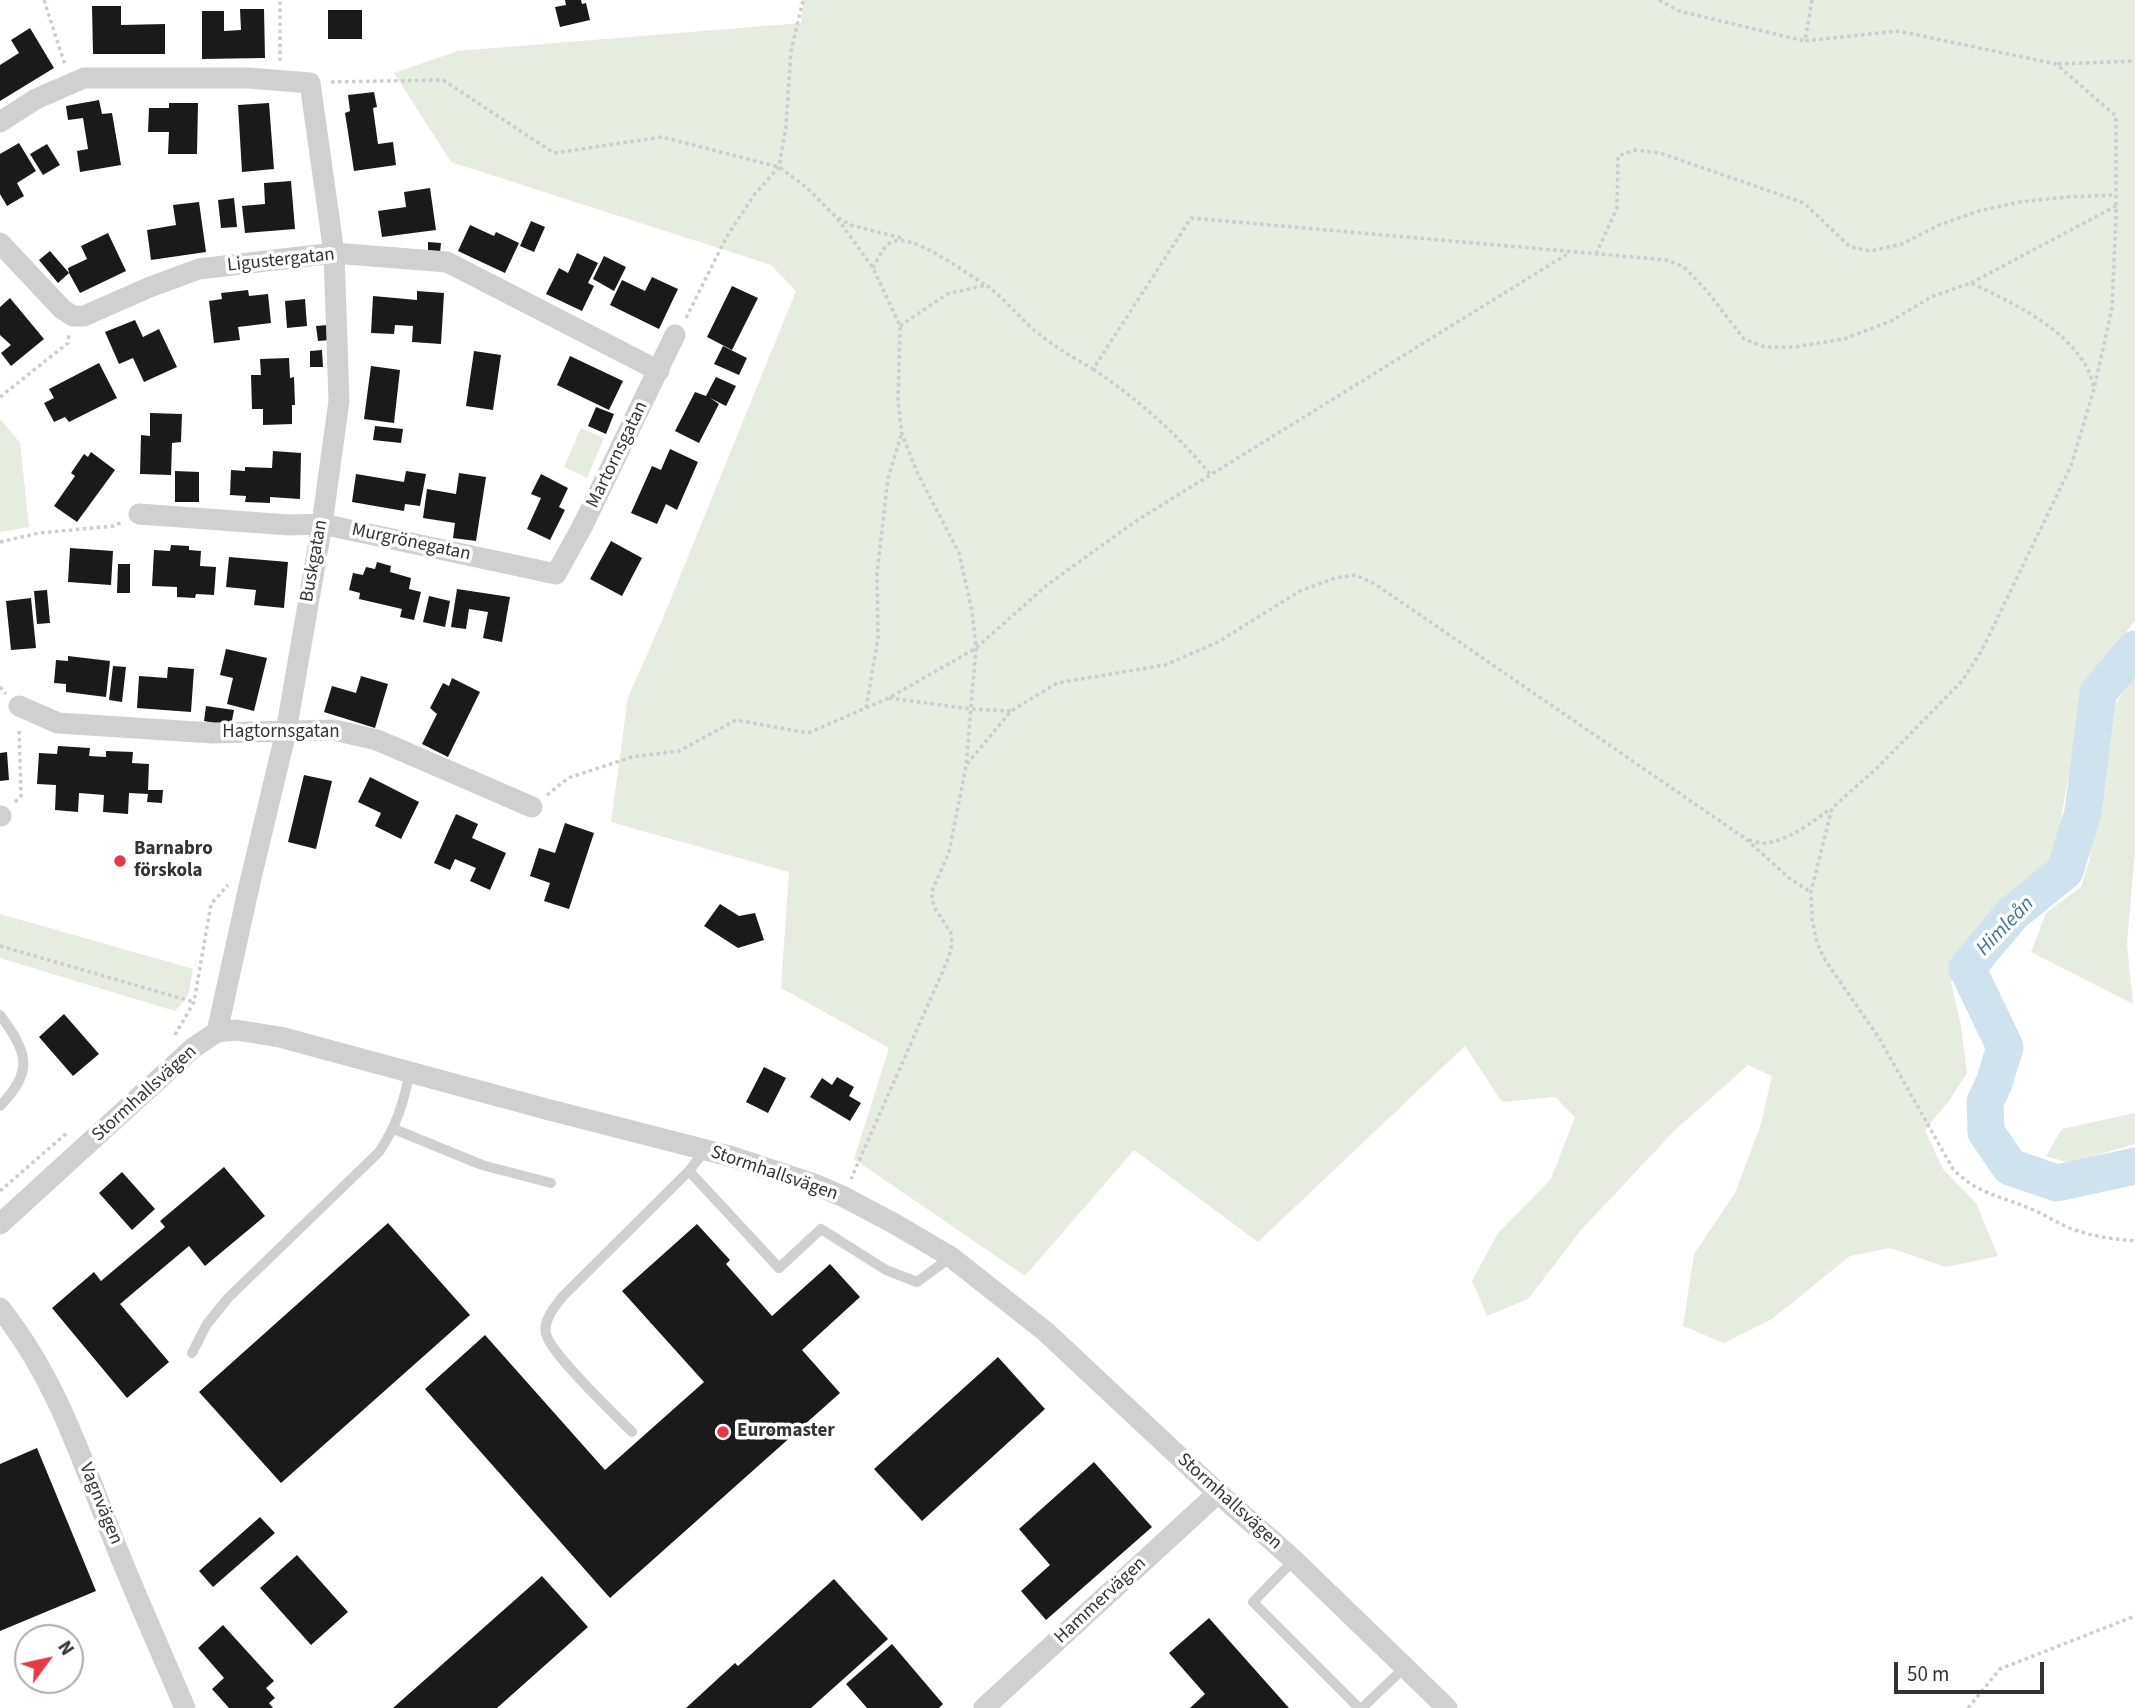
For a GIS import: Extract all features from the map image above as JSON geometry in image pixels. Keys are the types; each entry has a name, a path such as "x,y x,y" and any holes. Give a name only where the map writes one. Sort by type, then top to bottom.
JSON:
{"street":[{"path":"0,122 36,99 84,78 185,77 310,83"},
{"name":"Buskgatan","path":"217,1032 286,732 322,524 339,401 334,253 310,83"},
{"path":"0,243 62,309 73,317"},
{"name":"Ligustergatan","path":"73,317 84,316 150,287 200,270 334,253 447,262 659,371"},
{"name":"Martornsgatan","path":"556,574 589,513 675,335"},
{"name":"Murgrönegatan","path":"139,514 289,525 322,524 556,574"},
{"name":"Hagtornsgatan","path":"19,706 58,723 212,733 334,730 377,740 532,807"},
{"name":"Stormhallsvägen","path":"0,1224 194,1048 217,1032 236,1030 279,1037 705,1150 782,1173 844,1197 951,1257 1046,1332 1218,1493 1294,1560 1447,1708"},
{"name":"Vagnvägen","path":"0,1308 45,1373 64,1411 118,1549 186,1708"},
{"name":"Hammervägen","path":"984,1708 1218,1493"}],"lane":[{"path":"0,1015 19,1043 24,1064 22,1079 16,1090 0,1106"},
{"path":"192,1353 207,1324 228,1298 379,1152 394,1129 404,1103 410,1072"},
{"path":"394,1129 482,1165 551,1183"},
{"path":"632,1432 555,1350 546,1333 548,1315 563,1296 689,1171 705,1150"},
{"path":"689,1171 779,1268 821,1229 886,1270 917,1282 951,1257"},
{"path":"1294,1560 1253,1602 1361,1708 1405,1667"}],"path":[{"path":"44,0 71,84"},
{"path":"279,81 280,0"},
{"path":"675,335 726,238 754,195 779,167 786,126 791,51 803,0"},
{"path":"1659,0 1679,10 1805,41 1898,31 2056,64 2135,61"},
{"path":"1805,41 1812,0"},
{"path":"1746,839 1765,844 1807,828 1877,768 1962,681 1982,650 2071,466 2094,389 2112,308 2116,116 2056,64"},
{"path":"310,83 443,80 554,153 662,137 779,167 806,187 837,218 873,268 900,326 898,401 902,434 917,472 959,552 972,611 976,648 966,766 949,852 932,891 936,910 951,933 950,957 881,1107 844,1197"},
{"path":"1596,254 1617,208 1618,156 1635,150 1660,153 1804,204 1850,247 1871,251 1902,244 1939,225 1979,211 2043,200 2116,195"},
{"path":"1093,369 1191,218 1667,260 1684,267 1707,291 1744,340 1765,346 1794,347 1844,339 1891,321 1931,297 1971,283 2116,206"},
{"path":"837,218 924,247 986,285 1004,298 1036,332 1137,400 1166,426 1211,475"},
{"path":"873,268 882,250 890,242 902,239"},
{"path":"532,807 568,778 632,757 679,751 736,720 808,733 889,698 976,648 1047,585 1136,521 1571,251"},
{"path":"1971,283 2054,331 2074,350 2087,368 2094,389"},
{"path":"900,326 947,294 986,285"},
{"path":"0,397 68,343 73,317"},
{"path":"866,708 878,638 877,573 888,478 902,434"},
{"path":"0,542 39,533 114,526 139,514"},
{"path":"966,766 1012,711 1057,683 1165,666 1218,642 1300,591 1335,578 1356,575 1375,583 1746,839 1789,878 1811,892"},
{"path":"0,687 19,706 21,796 0,816"},
{"path":"889,698 971,709 1012,711"},
{"path":"1832,808 1811,892 1816,943 1879,1038 1954,1169 1979,1191 2031,1209 2074,1230 2104,1238 2135,1241"},
{"path":"173,1039 194,1002 211,904 227,885 244,880 250,882"},
{"path":"0,946 194,1002"},
{"path":"0,1191 71,1129"},
{"path":"1968,1708 2000,1668 2135,1616"}],"shaded area":[{"path":"803,0 2135,0 2135,620 2103,664 2081,706 2062,813 2059,857 1966,942 1951,982 1961,1026 1967,1073 1949,1101 1925,1130 1943,1169 1976,1203 1998,1256 1946,1267 1890,1248 1850,1256 1772,1319 1724,1343 1683,1326 1694,1254 1735,1193 1761,1124 1772,1076 1748,1065 1675,1130 1581,1230 1528,1299 1487,1316 1472,1281 1498,1233 1551,1179 1575,1117 1555,1097 1502,1102 1465,1046 1258,1242 1134,1150 1025,1276 854,1159 889,1048 781,988 789,872 611,822 628,697 661,623 796,291 771,265 451,162 394,73 458,51 801,23"},
{"path":"0,419 20,443 29,527 0,532"},
{"path":"581,428 604,438 587,478 564,467"},
{"path":"2135,675 2135,851 2127,944 2133,1004 2031,952 2046,913 2081,887 2090,858 2099,766 2110,712"},
{"path":"0,914 193,969 188,996 175,1011 0,958"},
{"path":"2135,1113 2135,1144 2070,1163 2046,1156 2062,1129"}],"building":[{"path":"565,0 581,0 582,4 586,3 590,20 560,27 555,7 566,5"},
{"path":"92,6 121,6 121,25 165,24 165,54 93,54"},
{"path":"240,9 264,9 265,58 202,59 202,11 224,11 224,31 241,30"},
{"path":"328,10 362,10 362,39 328,39"},
{"path":"30,28 54,68 0,101 0,65 19,53 11,40"},
{"path":"374,92 377,107 373,108 378,144 393,142 396,165 354,171 345,113 350,111 348,95"},
{"path":"99,100 102,114 112,113 121,165 80,172 77,151 88,149 83,118 68,120 66,106"},
{"path":"169,103 198,103 197,154 168,154 169,132 148,132 149,108 169,108"},
{"path":"269,103 274,169 242,172 238,105"},
{"path":"19,143 36,171 17,183 24,196 7,206 0,194 0,154"},
{"path":"47,144 60,165 43,175 30,154"},
{"path":"291,181 295,229 245,233 242,206 265,204 264,183"},
{"path":"430,188 436,230 382,237 378,211 406,207 404,192"},
{"path":"234,198 237,227 221,228 218,200"},
{"path":"199,202 206,252 151,260 147,230 176,225 173,205"},
{"path":"531,221 545,227 534,252 520,246"},
{"path":"470,225 494,236 496,232 519,243 505,273 458,251"},
{"path":"108,233 126,271 80,293 68,268 87,259 81,246"},
{"path":"428,242 441,243 440,253 428,253"},
{"path":"50,251 69,273 58,283 39,260"},
{"path":"577,253 598,263 588,283 594,286 582,311 546,294 559,268 568,273"},
{"path":"604,256 626,267 614,291 593,279"},
{"path":"652,277 678,289 659,329 610,305 622,280 645,291"},
{"path":"732,286 758,298 732,350 707,337"},
{"path":"248,290 249,296 268,294 271,323 238,327 240,340 214,343 209,301 222,299 221,293"},
{"path":"417,291 444,293 441,344 412,342 413,326 395,325 394,334 371,333 373,296 417,300"},
{"path":"10,298 44,339 11,366 1,353 11,345 0,335 0,307"},
{"path":"305,299 307,326 287,328 285,301"},
{"path":"135,320 143,337 159,329 177,367 144,382 133,358 119,364 105,332"},
{"path":"328,325 330,340 318,341 316,326"},
{"path":"723,346 747,358 739,375 714,364"},
{"path":"322,350 323,367 310,367 310,351"},
{"path":"474,351 501,355 493,410 466,406"},
{"path":"570,356 623,381 609,410 557,385"},
{"path":"289,358 290,378 294,377 295,405 292,405 292,424 263,425 263,409 252,409 251,375 261,375 260,359"},
{"path":"99,363 117,398 69,422 65,417 54,422 44,403 54,398 49,389"},
{"path":"371,366 400,370 394,423 364,419"},
{"path":"716,377 736,386 726,406 710,398 719,404 699,443 675,431 695,392 706,396"},
{"path":"596,407 614,414 606,434 588,426"},
{"path":"150,413 182,414 181,442 172,443 171,475 140,474 141,435 150,436"},
{"path":"375,426 403,429 401,443 373,440"},
{"path":"670,449 698,462 677,510 666,504 657,524 631,513 652,466 661,470"},
{"path":"273,451 301,453 300,499 270,497 270,503 245,502 246,496 230,495 231,470 245,471 245,467 272,468"},
{"path":"91,452 115,470 77,522 54,506 75,476 71,473 84,454 88,457"},
{"path":"175,471 199,472 199,502 175,502"},
{"path":"406,471 426,474 420,506 405,504 404,511 352,502 356,474 404,482"},
{"path":"459,473 486,477 476,541 453,538 455,523 423,518 427,489 456,494"},
{"path":"541,474 568,488 559,507 565,510 550,540 527,529 541,498 531,494"},
{"path":"611,541 642,558 622,596 590,579"},
{"path":"171,545 189,546 189,550 201,551 200,566 216,567 214,595 177,597 177,587 152,586 154,550 170,551"},
{"path":"70,548 113,551 111,585 68,582"},
{"path":"229,557 288,562 284,608 254,605 256,590 226,587"},
{"path":"377,562 391,566 390,572 411,578 409,589 421,592 414,620 400,617 402,609 359,599 360,593 349,590 353,573 363,575 366,567 375,569"},
{"path":"118,564 130,564 130,593 117,593"},
{"path":"457,589 510,597 502,642 483,638 488,612 469,609 466,629 451,627"},
{"path":"47,590 50,623 37,624 34,591"},
{"path":"429,596 450,601 445,627 423,622"},
{"path":"31,598 36,648 11,650 6,601"},
{"path":"226,649 267,658 254,711 227,704 233,678 220,675"},
{"path":"68,656 110,661 106,697 66,692 66,684 54,683 56,660 68,661"},
{"path":"113,666 126,667 122,702 109,700"},
{"path":"168,667 194,669 191,712 137,708 139,676 167,678"},
{"path":"361,676 388,684 375,728 324,712 332,686 356,693"},
{"path":"452,678 480,692 448,757 422,744 437,714 430,708 443,683 449,686"},
{"path":"206,706 234,710 231,726 204,721"},
{"path":"58,746 90,748 89,756 106,757 106,751 133,752 132,763 149,764 148,790 163,790 162,803 147,802 148,794 129,793 128,814 103,812 104,795 79,793 78,812 55,810 56,785 37,784 39,753 57,754"},
{"path":"7,752 9,780 0,781 0,753"},
{"path":"304,775 332,781 316,849 288,842"},
{"path":"370,777 419,802 401,839 375,826 381,813 358,802"},
{"path":"456,814 478,824 472,838 506,853 490,890 470,881 476,868 455,859 450,870 434,863"},
{"path":"565,823 594,833 569,909 544,901 550,883 530,876 539,848 555,853"},
{"path":"720,904 739,916 755,913 764,940 738,948 704,926"},
{"path":"64,1014 99,1054 73,1076 39,1037"},
{"path":"764,1067 786,1078 768,1113 746,1102"},
{"path":"837,1077 854,1087 849,1096 861,1103 850,1121 810,1097 822,1078 832,1085"},
{"path":"224,1167 265,1216 205,1266 189,1246 120,1304 169,1362 127,1398 52,1308 94,1272 101,1281 165,1227 160,1221"},
{"path":"122,1172 155,1209 132,1230 99,1193"},
{"path":"388,1223 470,1315 281,1483 199,1392"},
{"name":"Euromaster","path":"697,1224 730,1260 726,1264 772,1316 830,1264 860,1297 802,1350 840,1393 610,1598 425,1389 485,1335 605,1470 704,1382 622,1291"},
{"path":"998,1357 1045,1409 922,1521 874,1469"},
{"path":"37,1448 96,1591 0,1631 0,1464"},
{"path":"1094,1462 1152,1527 1046,1620 1021,1591 1050,1565 1019,1529"},
{"path":"260,1517 275,1533 213,1587 199,1571"},
{"path":"297,1555 348,1612 311,1645 260,1588"},
{"path":"542,1576 588,1627 497,1708 393,1708"},
{"path":"834,1579 888,1639 811,1708 686,1708 735,1663 738,1666"},
{"path":"1209,1618 1289,1708 1190,1708 1205,1694 1169,1653"},
{"path":"223,1625 274,1681 266,1688 275,1698 269,1703 273,1708 229,1708 212,1689 224,1678 198,1648"},
{"path":"892,1644 943,1704 939,1708 867,1708 846,1684"}],"waterway":[{"name":"Himleån","path":"2135,649 2098,693 2083,812 2065,871 2012,914 1967,968 2005,1047 1985,1102 1986,1132 2010,1167 2057,1183 2135,1166"}],"place":[{"name":"Barnabro förskola","path":"120,861"},
{"name":"Euromaster","path":"723,1432"}]}
